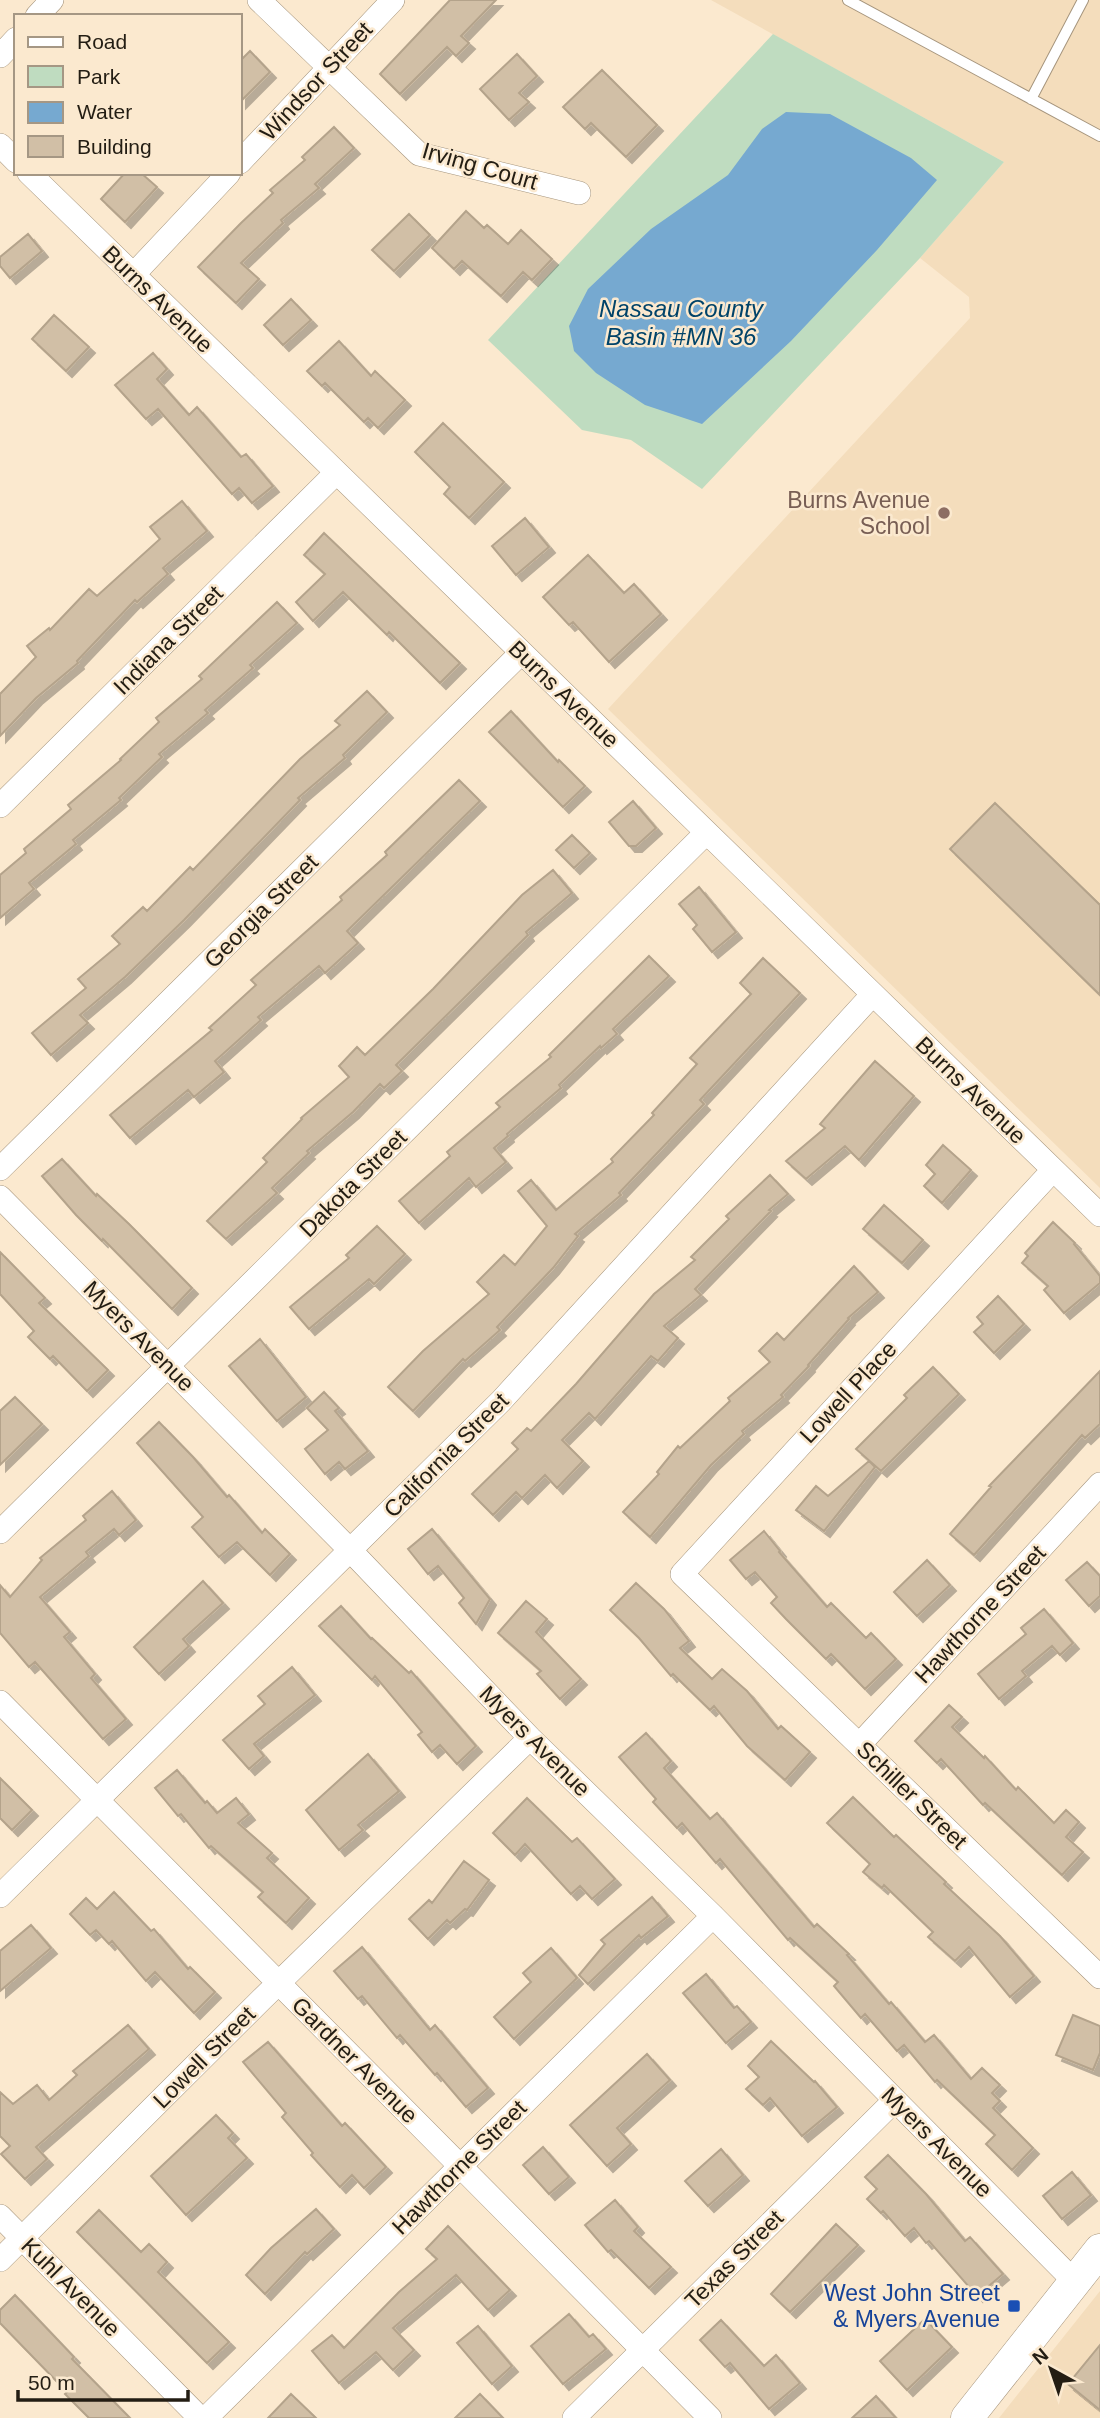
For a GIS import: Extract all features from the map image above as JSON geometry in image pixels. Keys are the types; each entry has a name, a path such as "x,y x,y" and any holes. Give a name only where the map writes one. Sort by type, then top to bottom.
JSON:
{"main road":[{"path":"967,2418 1100,2250"}],"street":[{"path":"39,14 52,0"},
{"name":"Irving Court","path":"259,0 419,154 579,193"},
{"name":"Windsor Street","path":"242,160 393,0"},
{"path":"0,56 14,41"},
{"path":"0,145 14,159"},
{"name":"Burns Avenue","path":"31,175 1100,1216"},
{"path":"133,275 227,175"},
{"name":"Indiana Street","path":"0,806 337,473"},
{"name":"Georgia Street","path":"0,1170 521,653"},
{"name":"Dakota Street","path":"0,1532 706,833"},
{"name":"California Street","path":"0,1896 501,1401 873,994"},
{"name":"Lowell Place","path":"723,1613 682,1574 1053,1170"},
{"name":"Myers Avenue","path":"0,1197 350,1550 530,1738 713,1916 1075,2282"},
{"name":"Hawthorne Street","path":"860,1744 1100,1484"},
{"name":"Schiller Street","path":"723,1613 1100,1977"},
{"name":"Gardner Avenue","path":"0,1702 710,2418"},
{"name":"Lowell Street","path":"0,2260 530,1738"},
{"name":"Hawthorne Street","path":"203,2418 713,1916"},
{"name":"Texas Street","path":"573,2418 895,2099"},
{"name":"Kuhl Avenue","path":"0,2216 203,2418"}],"lane":[{"path":"848,0 1100,136"},
{"path":"1031,99 1083,0"}],"shaded area":[{"name":"Burns Avenue School","path":"711,0 1100,0 1100,1188 608,709 970,318 969,297 920,258 1004,162"},
{"path":"1100,2291 1100,2418 999,2418"}],"green space":[{"path":"773,34 1004,162 920,258 702,489 631,440 582,430 488,340"}],"water":[{"name":"Nassau County Basin #MN 36","path":"786,112 830,114 911,158 937,180 877,250 791,341 702,424 645,405 596,373 574,351 569,326 588,289 651,229 728,175 762,129"}],"building":[{"path":"450,0 496,0 461,36 469,43 456,56 447,47 400,94 380,74"},
{"path":"250,51 270,72 242,100 242,59"},
{"path":"517,54 537,76 519,93 529,102 509,120 480,89"},
{"path":"602,70 657,125 626,157 591,123 585,129 563,107"},
{"path":"334,127 354,148 315,184 319,188 281,220 283,223 241,263 259,279 236,303 198,267 273,193 270,190 305,160 302,157"},
{"path":"123,175 143,175 157,187 125,222 101,199"},
{"path":"466,211 484,228 487,225 508,244 521,230 552,259 532,280 523,272 501,296 462,261 454,269 432,248"},
{"path":"409,214 430,235 394,271 372,250"},
{"path":"28,234 42,251 10,278 0,266 0,257"},
{"path":"291,299 311,320 283,345 264,325"},
{"path":"54,315 89,347 66,371 32,339"},
{"path":"339,341 371,376 375,371 405,400 378,428 368,418 364,422 325,383 322,386 307,371"},
{"path":"153,353 167,369 157,379 189,415 197,407 241,457 246,454 273,486 252,503 239,488 232,494 158,409 146,419 115,385"},
{"path":"443,423 504,482 469,518 444,494 450,487 415,452"},
{"path":"182,501 207,531 163,568 168,574 137,602 135,600 78,663 36,698 0,736 0,694 36,657 27,646 49,628 50,630 89,589 97,596 160,539 150,527"},
{"path":"525,518 549,547 516,575 492,546"},
{"path":"324,533 460,663 440,683 389,632 387,635 343,592 313,621 296,602 325,574 304,555"},
{"path":"588,555 624,593 634,584 661,614 609,662 573,622 569,625 543,597"},
{"path":"277,602 297,623 250,665 253,668 205,710 208,713 159,754 162,757 119,798 121,800 73,840 76,844 29,883 34,889 0,918 0,875 26,853 24,849 71,809 68,805 121,760 159,722 156,718 202,679 199,676"},
{"path":"367,691 387,712 343,755 345,758 298,798 300,800 184,920 125,977 80,1015 88,1023 51,1055 32,1033 86,988 78,979 120,944 112,936 143,907 147,911 190,867 193,870 300,759 340,725 335,721"},
{"path":"511,711 558,762 559,760 585,786 563,807 489,732"},
{"path":"459,780 480,801 347,931 358,943 325,973 319,966 258,1017 261,1020 215,1061 224,1072 194,1097 188,1090 130,1138 110,1115 212,1030 209,1028 256,985 251,980 342,900 340,897 387,855 385,852"},
{"path":"633,801 656,828 636,846 629,846 609,822"},
{"path":"995,803 1100,905 1100,995 950,849"},
{"path":"572,835 590,853 574,868 556,850"},
{"path":"553,870 572,893 526,932 528,935 396,1065 402,1071 384,1088 380,1084 353,1112 307,1151 309,1153 272,1188 277,1193 226,1239 207,1221 267,1162 263,1158 301,1118 349,1077 339,1066 357,1047 365,1055 433,989 522,895"},
{"path":"699,887 736,932 712,952 693,929 697,925 679,904"},
{"path":"649,956 669,976 613,1029 617,1034 601,1048 600,1046 559,1085 561,1088 494,1148 506,1162 476,1187 469,1178 419,1223 399,1201 450,1156 447,1152 500,1107 496,1103 551,1057 549,1055"},
{"path":"763,958 800,993 700,1100 704,1104 619,1193 621,1195 575,1234 578,1236 553,1268 497,1327 500,1330 465,1361 463,1359 413,1411 388,1387 423,1351 489,1294 477,1282 504,1255 515,1265 547,1226 518,1191 531,1180 556,1210 613,1162 611,1159 654,1115 652,1113 697,1064 690,1058 751,994 740,983"},
{"path":"875,1061 914,1096 859,1160 845,1146 806,1179 786,1161 825,1128 820,1124"},
{"path":"943,1145 971,1170 942,1203 924,1186 935,1174 926,1165"},
{"path":"62,1159 96,1196 97,1194 129,1224 192,1288 172,1309 76,1215 42,1176"},
{"path":"770,1175 788,1194 769,1210 771,1211 695,1289 701,1295 664,1326 678,1338 658,1361 651,1356 595,1419 589,1413 562,1440 583,1461 557,1488 545,1475 522,1498 516,1492 493,1515 472,1494 518,1449 512,1443 527,1428 531,1431 654,1294 695,1260 691,1257 729,1219 726,1216"},
{"path":"884,1205 923,1240 902,1263 863,1229"},
{"path":"1053,1222 1075,1243 1100,1276 1100,1283 1064,1313 1044,1290 1048,1286 1022,1263 1028,1256 1025,1253"},
{"path":"377,1226 405,1254 374,1284 369,1279 309,1329 290,1307 349,1258 346,1255"},
{"path":"0,1252 45,1298 39,1303 108,1370 87,1391 53,1356 50,1359 28,1337 34,1331 0,1294"},
{"path":"854,1266 878,1292 848,1318 781,1395 783,1397 742,1431 744,1434 711,1465 650,1537 623,1512 659,1474 657,1472 678,1446 680,1448 730,1401 728,1398 770,1362 759,1351 777,1333 784,1340"},
{"path":"998,1296 1024,1324 994,1353 974,1332 983,1324 977,1317"},
{"path":"260,1339 306,1397 277,1421 229,1366"},
{"path":"933,1367 959,1394 881,1471 856,1449 907,1398 904,1395"},
{"path":"1100,1371 1100,1424 1085,1438 1082,1435 974,1555 950,1534 991,1487 989,1486"},
{"path":"324,1392 339,1408 335,1411 368,1451 345,1469 339,1462 325,1474 305,1449 328,1430 307,1408"},
{"path":"15,1397 42,1424 0,1465 0,1411"},
{"path":"159,1422 262,1533 265,1529 290,1554 270,1575 237,1542 219,1557 192,1527 203,1517 137,1443"},
{"path":"869,1461 875,1467 824,1531 796,1510 816,1486 828,1496"},
{"path":"112,1491 136,1520 119,1535 114,1529 86,1552 89,1556 40,1597 70,1632 64,1637 95,1674 91,1678 126,1719 103,1739 35,1662 29,1667 0,1633 0,1585 10,1597 42,1560 40,1558 86,1520 83,1516"},
{"path":"432,1529 490,1599 476,1624 459,1603 464,1598 438,1566 428,1574 408,1549"},
{"path":"764,1531 827,1607 831,1603 866,1638 871,1633 896,1659 865,1689 831,1654 826,1659 786,1619 771,1603 777,1597 755,1572 746,1579 730,1560"},
{"path":"927,1560 950,1585 917,1616 894,1592"},
{"path":"1087,1562 1100,1576 1100,1596 1089,1606 1066,1580"},
{"path":"203,1581 223,1603 183,1639 189,1646 159,1674 134,1647"},
{"path":"636,1583 664,1609 689,1641 680,1648 712,1679 722,1669 747,1691 778,1729 781,1726 810,1752 785,1780 747,1746 714,1706 710,1710 673,1674 671,1676 639,1638 610,1610"},
{"path":"526,1601 547,1619 536,1632 581,1679 560,1699 537,1674 541,1671 498,1633"},
{"path":"341,1606 371,1639 409,1673 411,1671 476,1746 457,1764 440,1745 432,1752 418,1735 422,1732 375,1676 372,1680 319,1626"},
{"path":"1044,1609 1073,1643 1060,1655 1052,1646 1022,1671 1026,1676 999,1699 978,1674 1026,1634 1021,1628"},
{"path":"292,1667 315,1695 254,1744 264,1756 249,1769 223,1740 265,1704 258,1696"},
{"path":"949,1705 962,1717 952,1727 984,1758 985,1756 1016,1790 1018,1787 1054,1823 1066,1810 1079,1822 1066,1837 1083,1852 1062,1875 985,1803 983,1805 941,1759 937,1763 915,1741"},
{"path":"646,1733 671,1761 664,1768 710,1819 717,1813 814,1927 817,1924 849,1954 847,1955 889,2004 891,2002 925,2042 934,2035 971,2079 982,2068 1000,2085 992,2093 1000,2101 993,2108 1033,2148 1012,2170 986,2144 995,2135 937,2080 935,2082 904,2045 897,2051 865,2014 861,2018 834,1986 838,1982 790,1938 788,1940 720,1859 716,1863 682,1823 677,1828 653,1802 656,1799 619,1757"},
{"path":"368,1754 399,1791 358,1825 363,1830 339,1850 306,1810"},
{"path":"177,1770 217,1813 236,1798 249,1814 238,1823 272,1853 267,1858 309,1898 286,1923 258,1897 263,1892 211,1846 209,1848 155,1788"},
{"path":"0,1778 32,1810 12,1830 0,1818"},
{"path":"853,1797 946,1882 944,1884 1000,1936 1034,1976 1010,1997 969,1947 955,1961 928,1937 933,1932 884,1885 882,1888 863,1872 870,1864 827,1823"},
{"path":"527,1798 572,1842 577,1838 615,1879 592,1899 580,1886 571,1894 525,1844 515,1855 493,1833"},
{"path":"464,1861 489,1880 467,1910 450,1923 447,1920 428,1939 409,1919 429,1900 432,1903"},
{"path":"114,1892 151,1931 154,1929 188,1969 190,1967 215,1992 194,2013 155,1972 146,1981 112,1941 109,1944 96,1930 90,1935 70,1914 86,1898 97,1909"},
{"path":"652,1897 668,1916 641,1938 639,1935 588,1984 579,1975 605,1944 601,1940"},
{"path":"31,1925 51,1948 0,1991 0,1951"},
{"path":"362,1947 430,2030 435,2025 488,2088 466,2107 437,2073 435,2075 400,2035 397,2038 362,1996 358,1999 334,1971"},
{"path":"551,1948 577,1978 514,2039 494,2017 531,1982 523,1973"},
{"path":"706,1974 734,2008 737,2006 751,2022 726,2043 683,1993"},
{"path":"1073,2015 1100,2026 1100,2053 1093,2070 1056,2055"},
{"path":"128,2025 149,2049 36,2147 47,2159 25,2179 1,2154 10,2146 0,2136 0,2092 13,2104 37,2085 49,2100 77,2075 73,2071"},
{"path":"771,2041 815,2081 837,2107 802,2136 770,2098 763,2105 746,2089 759,2077 748,2066"},
{"path":"268,2042 342,2126 345,2123 386,2167 364,2188 352,2175 340,2187 311,2155 313,2153 282,2117 286,2113 243,2062"},
{"path":"647,2054 670,2080 617,2128 631,2144 607,2166 570,2125"},
{"path":"216,2115 233,2133 228,2138 247,2158 186,2215 151,2176"},
{"path":"543,2147 569,2177 549,2194 523,2165"},
{"path":"721,2149 743,2175 708,2206 685,2181"},
{"path":"888,2155 926,2194 965,2241 970,2237 1003,2274 977,2296 929,2241 926,2243 914,2228 905,2236 883,2211 881,2213 867,2199 877,2189 865,2177"},
{"path":"1072,2172 1091,2195 1062,2219 1043,2196"},
{"path":"615,2200 638,2227 634,2231 671,2267 649,2288 611,2250 608,2252 585,2225"},
{"path":"316,2209 334,2229 307,2254 305,2252 265,2294 246,2275 271,2248"},
{"path":"99,2210 141,2252 149,2244 167,2262 158,2272 229,2342 207,2363 77,2232"},
{"path":"836,2224 858,2245 790,2312 771,2294"},
{"path":"448,2226 510,2290 488,2310 456,2275 393,2328 414,2350 393,2370 376,2352 339,2383 312,2351 332,2335 344,2348 399,2292 437,2259 426,2249"},
{"path":"15,2295 130,2418 89,2418 65,2394 67,2392 0,2323 0,2310"},
{"path":"569,2314 589,2337 593,2334 606,2349 563,2384 531,2346"},
{"path":"925,2319 952,2347 907,2390 880,2361"},
{"path":"721,2320 764,2366 776,2355 800,2383 769,2409 730,2363 725,2367 700,2340"},
{"path":"478,2326 512,2366 492,2384 457,2343"},
{"path":"1100,2345 1100,2410 1068,2384"},
{"path":"291,2394 316,2418 268,2418"},
{"path":"480,2394 503,2418 455,2418"},
{"path":"876,2396 896,2418 852,2418"}],"place":[{"name":"Burns Avenue School","path":"944,513"},
{"name":"West John Street & Myers Avenue","path":"1014,2306"}]}
